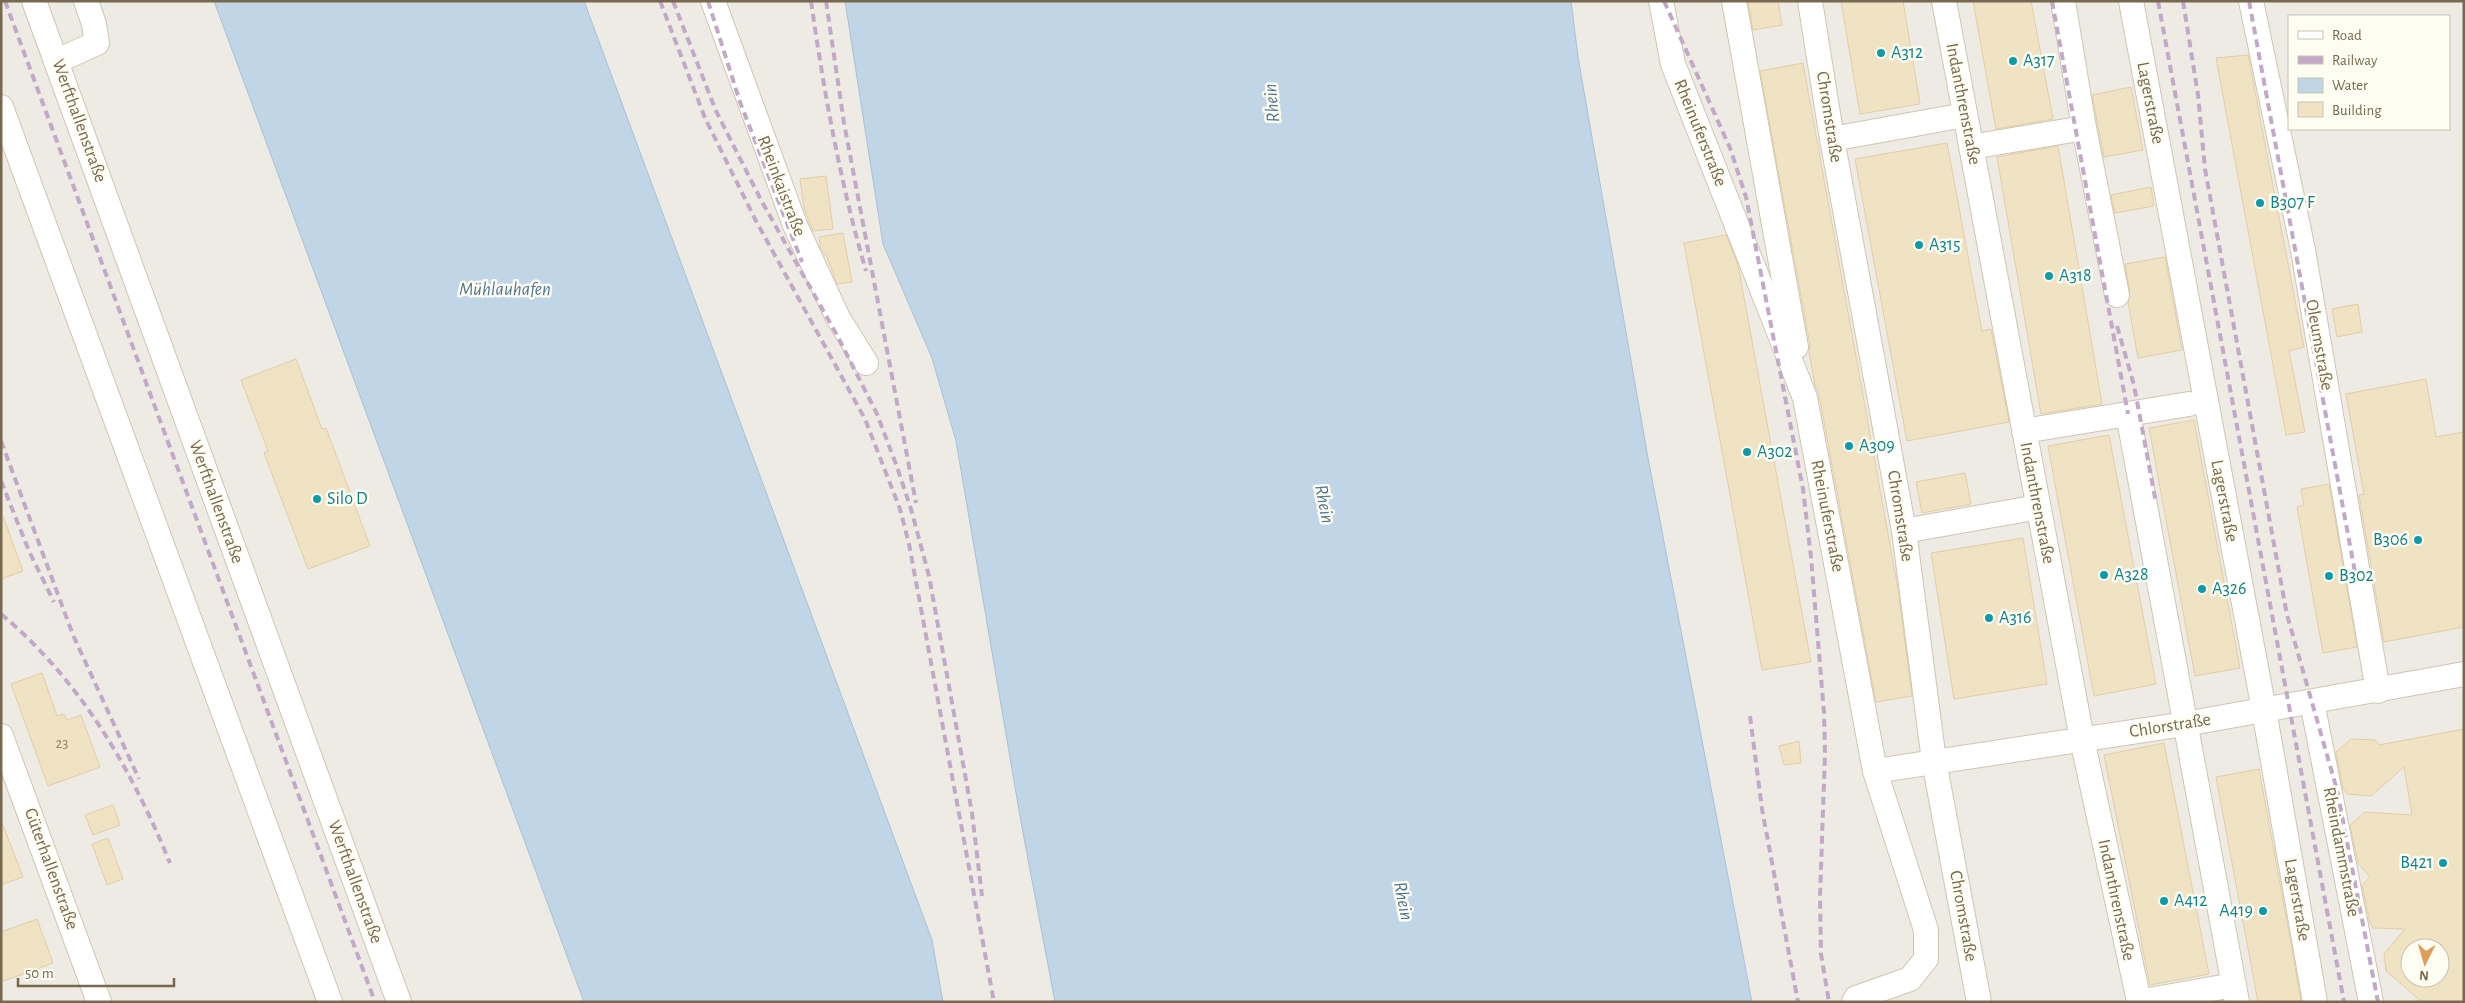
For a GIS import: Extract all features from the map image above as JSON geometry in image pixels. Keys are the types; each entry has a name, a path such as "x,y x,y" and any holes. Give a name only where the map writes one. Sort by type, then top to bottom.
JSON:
{"street":[{"name":"Werfthallenstraße","path":"34,1 399,1002"},
{"path":"57,61 97,43 94,24 86,1"},
{"name":"Rheinkaistraße","path":"713,1 795,225 838,318 866,363"},
{"name":"Rheinuferstraße","path":"1661,1 1673,64 1805,398 1875,771 1926,930 1926,959 1910,979 1856,998 1854,1002"},
{"path":"1734,1 1805,398"},
{"name":"Chromstraße","path":"1810,1 1832,139 1904,531 1934,761 1979,1002"},
{"name":"Indanthrenstraße","path":"1944,1 2082,739 2138,1002"},
{"path":"2063,1 2084,128 2118,295"},
{"name":"Lagerstraße","path":"2131,1 2264,710 2315,1002"},
{"name":"Oleumstraße","path":"2251,1 2303,250 2378,691"},
{"path":"1,108 330,1002"},
{"path":"1832,139 1965,115"},
{"path":"1971,147 2084,128"},
{"path":"2024,431 2190,404"},
{"path":"2128,414 2235,993 2138,1002"},
{"path":"1904,531 2038,507"},
{"name":"Chlorstraße","path":"1875,771 2185,724 2378,691 2464,674"},
{"name":"Rheindammstraße","path":"2312,702 2370,1002"},
{"name":"Güterhallenstraße","path":"1,736 99,1002"}],"shaded area":[{"path":"1,1 214,1 584,1002 1,1002"},
{"path":"584,1 845,1 883,244 932,358 956,441 1021,822 1055,1002 943,1002 932,940"},
{"path":"1571,1 2464,1 2464,1002 1752,1002 1648,458 1578,57"}],"water":[{"name":"Mühlauhafen","path":"214,1 584,1 932,940 943,1002 584,1002"},
{"name":"Rhein","path":"845,1 1571,1 1578,57 1648,458 1752,1002 1055,1002 1021,822 956,441 932,358 883,244"}],"building":[{"path":"1748,1 1778,1 1782,25 1753,30"},
{"name":"A312","path":"1841,1 1903,1 1920,104 1860,114"},
{"name":"A317","path":"1973,1 2031,1 2053,119 1996,129"},
{"name":"B307 F","path":"2248,55 2304,347 2289,351 2305,432 2286,435 2216,58"},
{"name":"A309","path":"1803,63 1898,589 1912,696 1876,702 1819,395 1815,385 1809,352 1810,345 1760,71"},
{"path":"2131,87 2143,150 2104,157 2092,95"},
{"name":"A315","path":"1947,143 1982,331 1991,329 2009,422 1907,441 1855,159"},
{"name":"A318","path":"2058,146 2102,404 2041,414 1997,157"},
{"path":"826,176 833,229 813,231 804,208 800,179"},
{"path":"2151,187 2154,206 2115,213 2111,195"},
{"path":"843,233 852,282 837,284 827,257 821,249 819,237"},
{"name":"A302","path":"1726,235 1738,265 1811,662 1762,670 1684,243"},
{"path":"2165,257 2182,350 2138,358 2128,302 2130,292 2125,264"},
{"path":"2358,304 2362,332 2337,337 2332,309"},
{"name":"Silo D","path":"296,359 322,429 326,428 370,546 308,569 264,453 268,451 241,380"},
{"name":"B306","path":"2426,379 2436,437 2464,432 2464,627 2384,642 2359,495 2364,494 2346,394"},
{"name":"A326","path":"2194,420 2240,668 2195,676 2149,428"},
{"name":"A328","path":"2109,435 2156,684 2094,696 2048,446"},
{"path":"1965,473 1971,504 1922,513 1916,482"},
{"name":"B302","path":"2329,484 2357,647 2323,653 2297,507 2304,505 2301,489"},
{"path":"3,516 23,571 1,579 1,517"},
{"name":"A316","path":"2023,538 2047,684 1954,699 1931,553"},
{"path":"42,673 57,716 64,714 67,720 81,715 100,767 48,786 11,684"},
{"path":"2464,729 2464,1002 2422,1002 2406,988 2450,988 2450,938 2400,938 2400,983 2386,971 2384,954 2405,929 2373,928 2370,923 2362,885 2370,877 2358,863 2350,825 2365,812 2412,815 2404,767 2371,796 2348,794 2343,789 2336,752 2351,739 2375,740 2379,745"},
{"path":"1799,741 1801,763 1784,765 1779,746"},
{"name":"A412","path":"2164,743 2209,974 2150,985 2104,755"},
{"name":"A419","path":"2259,769 2301,1002 2258,1002 2216,777"},
{"path":"113,805 120,825 93,835 85,815"},
{"path":"3,825 23,877 1,885 1,826"},
{"path":"108,838 123,879 107,885 92,844"},
{"path":"37,919 53,963 1,982 1,932"}],"railway":[{"path":"5,1 375,1002"},
{"path":"660,1 705,118 756,221 865,419 900,509 909,544 994,1002"},
{"path":"673,1 716,111 761,200 838,337 877,414 897,467 911,509 929,576 972,813 982,896"},
{"path":"708,1 740,102 802,262"},
{"path":"811,1 834,137 848,204 866,271"},
{"path":"826,1 844,123 916,503"},
{"path":"1664,1 1730,148 1746,197 1803,489 1811,557 1824,713 1825,754 1820,896 1821,954 1829,1002"},
{"path":"2052,1 2128,414"},
{"path":"2158,1 2344,1002"},
{"path":"2183,1 2198,95 2205,169 2287,615 2337,790 2378,1002"},
{"path":"2249,1 2357,583"},
{"path":"2117,326 2134,385 2156,503"},
{"path":"1,441 73,635 139,779"},
{"path":"1,481 29,551 54,602"},
{"path":"1,614 30,640 56,668 101,728 138,793 170,863"},
{"path":"1750,716 1762,809 1798,1002"}],"place":[{"name":"A312","path":"1881,53"},
{"name":"A317","path":"2013,61"},
{"name":"B307 F","path":"2260,203"},
{"name":"A315","path":"1919,245"},
{"name":"A318","path":"2049,276"},
{"name":"A309","path":"1849,446"},
{"name":"A302","path":"1747,452"},
{"name":"Silo D","path":"317,499"},
{"name":"B306","path":"2418,540"},
{"name":"A328","path":"2104,575"},
{"name":"B302","path":"2329,576"},
{"name":"A326","path":"2202,589"},
{"name":"A316","path":"1989,618"},
{"name":"B421","path":"2443,863"},
{"name":"A412","path":"2164,901"},
{"name":"A419","path":"2263,911"}]}
